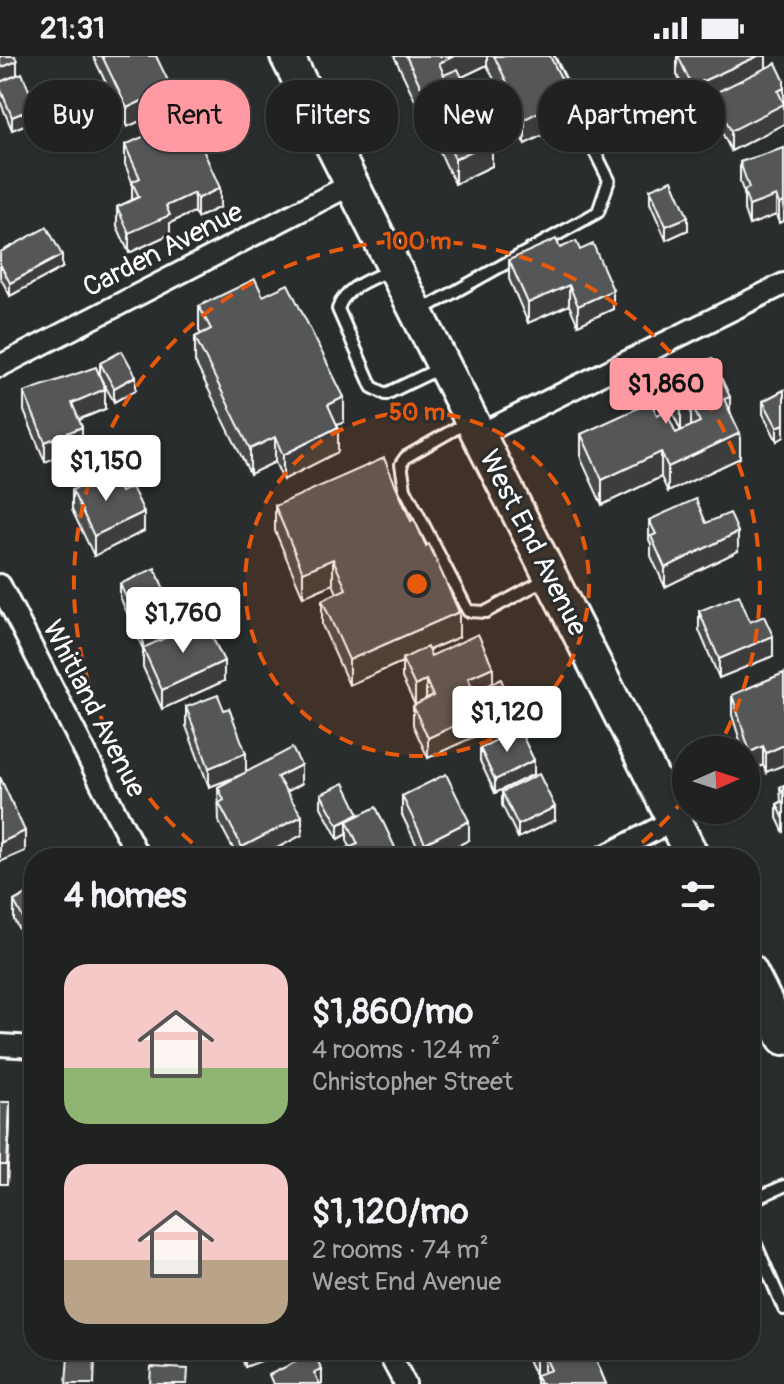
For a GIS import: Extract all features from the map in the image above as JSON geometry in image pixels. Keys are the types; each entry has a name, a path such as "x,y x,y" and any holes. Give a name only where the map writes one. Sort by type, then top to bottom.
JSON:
{"main road":[{"name":"West End Avenue","path":"287,56 672,816"},
{"name":"West End Avenue","path":"676,824 688,848"},
{"path":"760,991 784,1038"}],"street":[{"name":"Carden Avenue","path":"0,366 352,184"},
{"path":"475,427 784,284"},
{"name":"Whitland Avenue","path":"0,585 134,848"},
{"path":"620,848 672,821"},
{"path":"0,1045 24,1046"},
{"path":"392,1360 405,1384"}],"lane":[{"path":"417,313 598,212 609,180 547,56"},
{"path":"394,268 352,289 342,298 338,309 372,387 386,394 444,366"},
{"path":"475,427 406,457 401,464 405,489 468,611 486,612 550,576"},
{"path":"760,1197 784,1186"},
{"path":"760,1254 784,1309"}],"building":[{"path":"0,56 15,56 17,61 0,68"},
{"path":"102,56 156,56 168,80 138,80 138,103 127,108 122,98 122,80 114,80"},
{"path":"406,56 454,56 439,63 444,75 458,69 463,80 417,80"},
{"path":"494,56 550,56 562,80 538,80 538,112 525,119 522,113 522,80 506,80"},
{"path":"678,56 758,56 705,80 689,80"},
{"path":"776,63 784,80 784,88 778,91 784,104 731,131 725,119 725,88"},
{"path":"22,73 25,80 24,112 12,117 0,82"},
{"path":"138,139 138,152 204,152 220,188 197,199 194,193 166,206 170,215 129,233 117,207 139,197 132,182 140,178 125,145"},
{"path":"784,148 784,202 779,204 776,196 749,206 744,190 749,188 740,162"},
{"path":"452,152 469,152 455,159"},
{"path":"672,180 688,217 666,226 650,189"},
{"path":"47,227 62,255 10,283 0,264 0,252"},
{"path":"556,239 560,248 576,241 580,250 593,244 613,290 578,306 569,285 528,303 509,260"},
{"path":"255,279 263,296 288,284 344,397 328,405 338,427 283,455 275,437 250,449 195,337 211,329 199,306"},
{"path":"122,351 136,376 114,388 100,363"},
{"path":"712,358 730,397 724,399 740,433 668,467 661,452 602,480 581,434 651,402 657,415 666,411 676,433 700,422 691,402 681,407 668,378"},
{"path":"96,367 105,389 72,403 82,427 45,442 24,392"},
{"path":"784,390 784,424 777,427 763,401"},
{"path":"384,458 411,521 414,519 426,546 429,544 459,612 349,660 322,600 346,589 333,559 303,572 275,506"},
{"path":"110,471 121,492 132,487 144,512 94,536 72,490"},
{"path":"696,499 706,523 730,513 738,532 665,568 651,536 656,534 649,520"},
{"path":"155,568 169,601 162,604 170,623 143,635 120,584"},
{"path":"739,595 750,622 764,616 773,636 719,659 699,611"},
{"path":"204,620 224,661 162,690 143,648"},
{"path":"478,634 493,667 468,678 474,692 501,679 510,700 428,738 413,706 433,696 426,680 415,686 402,659 427,647 431,656"},
{"path":"784,673 784,745 766,753 763,746 760,747 760,736 745,736 732,695"},
{"path":"218,695 224,710 229,708 246,753 209,768 186,707"},
{"path":"519,729 534,760 495,780 480,748"},
{"path":"292,748 301,765 277,777 302,816 242,847 219,803 224,800 218,787"},
{"path":"446,774 469,821 425,843 402,796"},
{"path":"539,774 555,807 518,825 502,792"},
{"path":"0,777 25,831 0,843"},
{"path":"344,783 359,814 338,825 321,794"},
{"path":"784,801 784,819 777,804"},
{"path":"376,807 395,848 348,848 358,844 347,821"},
{"path":"24,896 24,920 14,901"},
{"path":"0,1102 10,1102 7,1165 0,1165"},
{"path":"68,1360 95,1360 94,1384 66,1384"},
{"path":"300,1360 317,1360 322,1370 314,1373 320,1384 273,1384 269,1375"},
{"path":"546,1360 596,1360 606,1384 540,1384 536,1375 551,1370"},
{"path":"151,1367 188,1369 187,1384 150,1384"}]}
